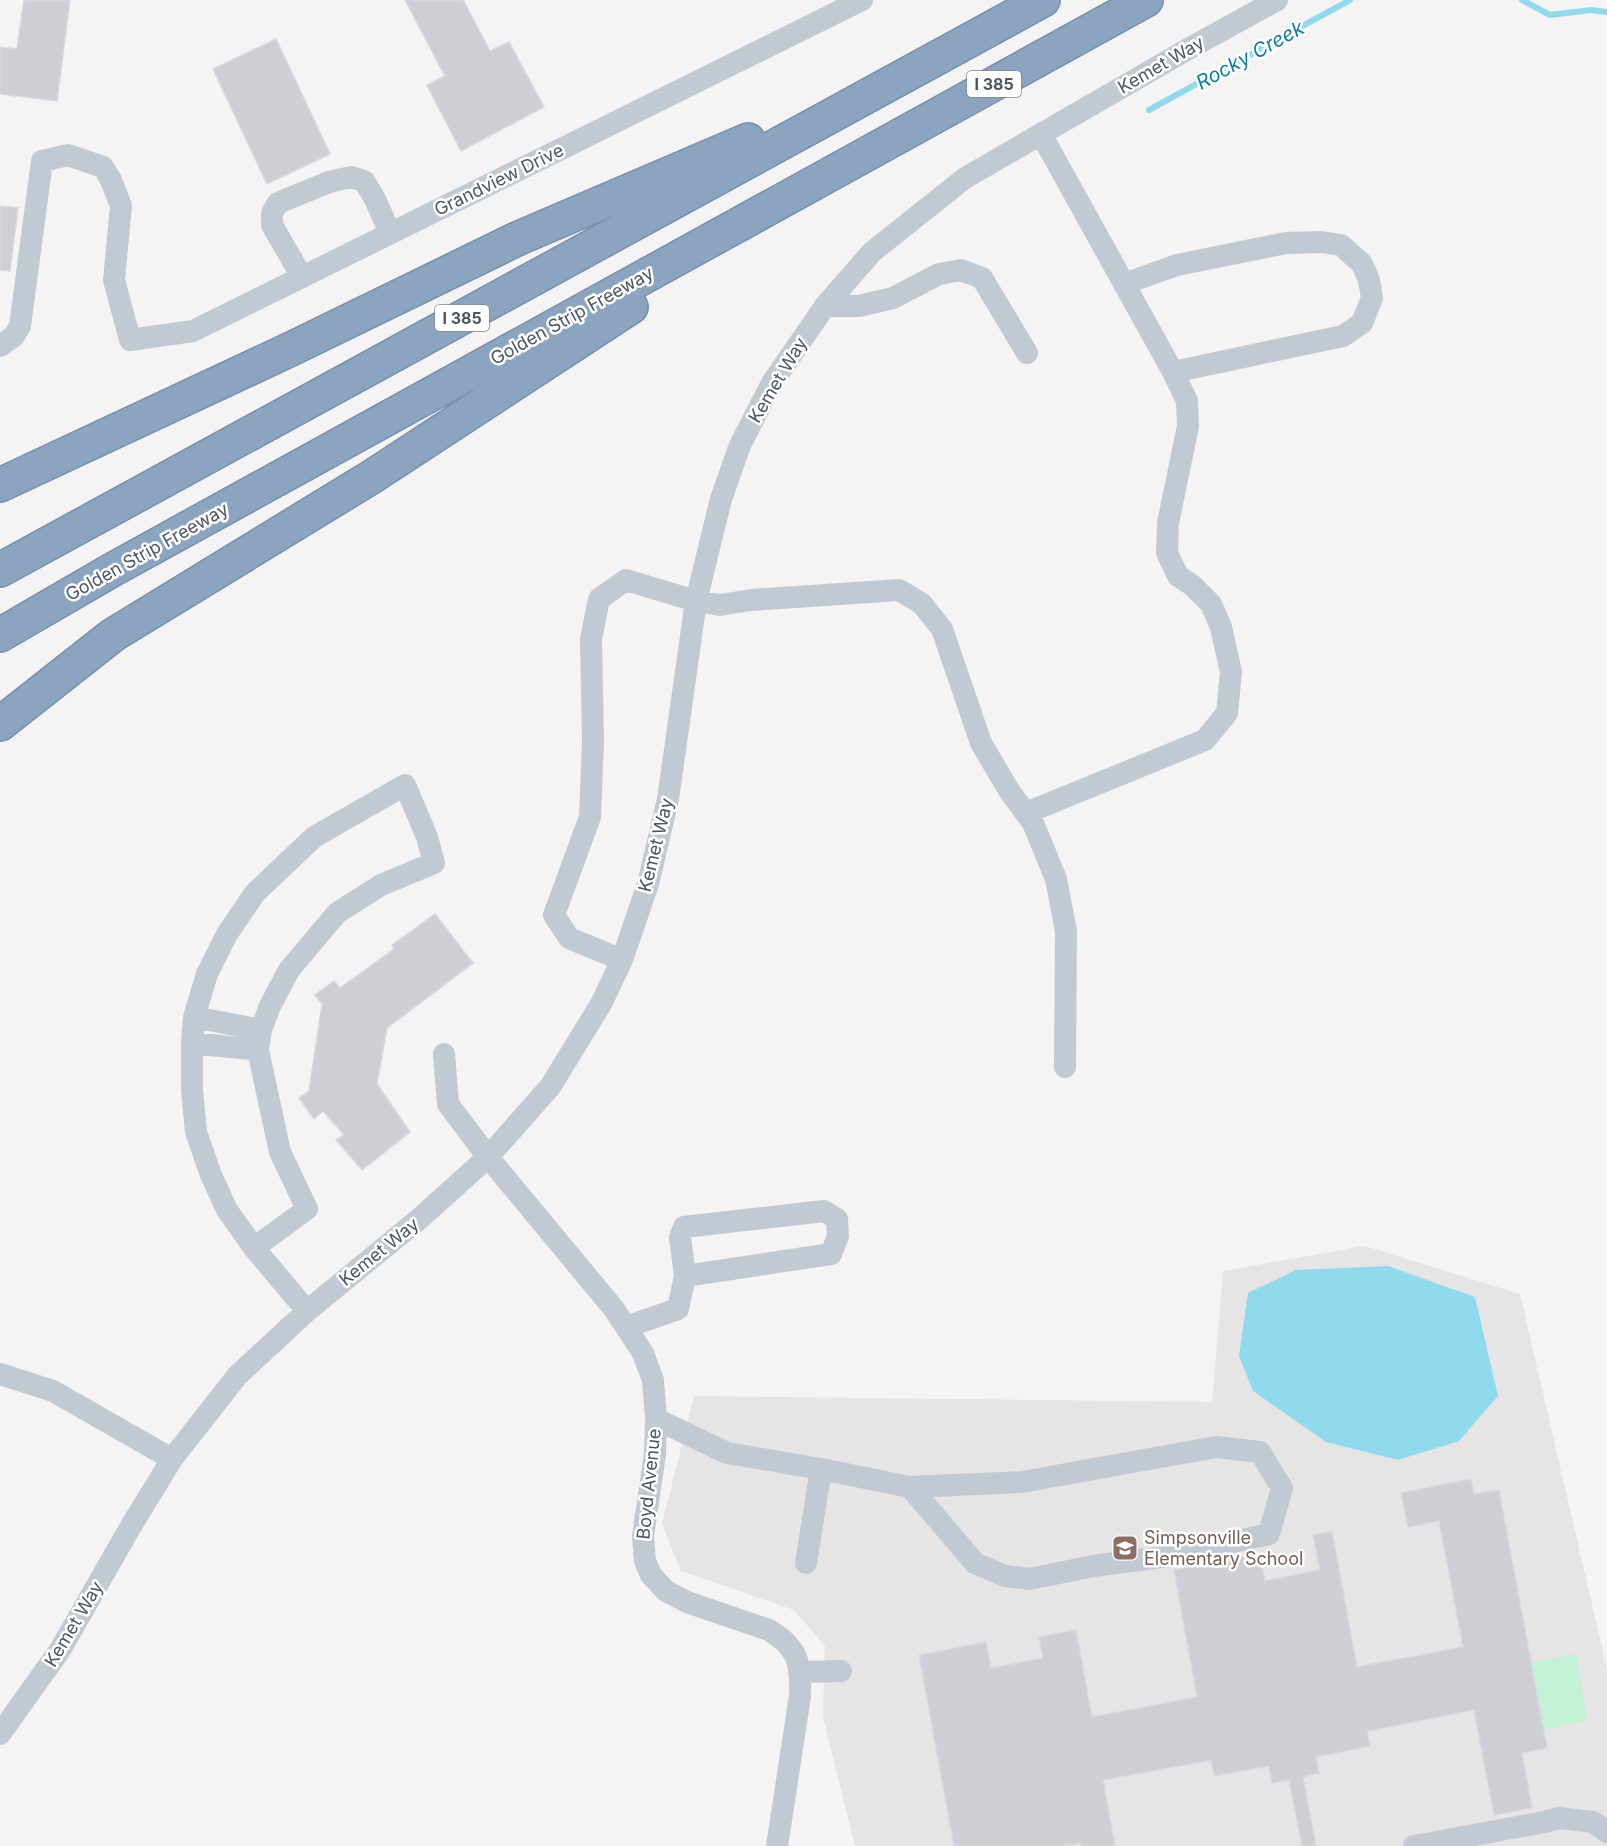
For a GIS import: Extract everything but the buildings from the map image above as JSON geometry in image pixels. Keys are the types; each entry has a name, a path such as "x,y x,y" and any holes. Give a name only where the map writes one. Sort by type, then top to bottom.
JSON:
{"highway":[{"name":"I 385","path":"0,570 1043,0"},
{"name":"Golden Strip Freeway","path":"0,635 112,570 1146,0"},
{"path":"0,485 280,354 519,237 924,66"},
{"path":"0,724 113,635 373,476 841,168"}],"street":[{"name":"Grandview Drive","path":"0,346 14,336 20,326 42,160 68,155 103,167 111,180 121,206 114,280 130,340 193,331 862,0"},
{"name":"Kemet Way","path":"0,1734 60,1650 172,1459 237,1376 307,1311 418,1220 488,1157 550,1087 601,1004 622,960 648,884 668,799 696,601 721,499 740,445 772,383 825,306 872,252 965,178 1277,0"},
{"path":"1026,813 1205,740 1227,713 1231,672 1221,627 1211,604 1192,585 1178,576 1167,553 1170,514 1188,426 1187,401 1041,134"},
{"path":"302,277 272,225 272,213 278,203 328,182 351,177 363,182 375,199 390,233"},
{"path":"1124,284 1177,265 1286,243 1322,242 1341,245 1362,264 1370,280 1372,298 1362,323 1344,336 1173,372"},
{"path":"825,306 859,306 893,298 939,274 961,270 982,278 1027,353"},
{"path":"622,960 569,938 554,915 590,817 593,741 591,639 599,599 626,580 696,601 720,605 751,600 899,590 922,603 942,629 981,743 1010,792 1033,823 1056,879 1066,930 1065,1067"},
{"path":"254,1248 307,1209 280,1152 259,1040 270,1006 289,970 337,913 381,885 434,863 427,837 405,785 314,837 255,893 227,934 207,974 194,1017 192,1090 196,1131 211,1175 227,1210 254,1248 307,1311"},
{"path":"194,1017 259,1040"},
{"path":"192,1042 259,1040"},
{"name":"Boyd Avenue","path":"444,1054 448,1104 488,1157 595,1285 643,1353 653,1380 656,1419 655,1454 643,1536 645,1561 651,1575 666,1591 687,1602 778,1635 793,1650 801,1671"},
{"path":"626,1327 678,1309 685,1276 680,1238 684,1227 824,1211 837,1219 838,1236 831,1254 685,1276"},
{"path":"0,1374 53,1391 172,1459"},
{"path":"656,1419 727,1453 910,1487 1022,1482 1216,1447 1260,1452 1282,1488 1269,1534 1170,1556 1093,1566 1030,1579 1005,1576 975,1563 910,1487"},
{"path":"806,1563 821,1469"},
{"path":"777,1846 799,1707 801,1671 841,1671"},
{"path":"1414,1846 1558,1818 1593,1822 1607,1832"}],"shaded area":[{"name":"Simpsonville Elementary School","path":"1365,1246 1520,1294 1607,1669 1607,1846 855,1846 823,1716 825,1646 794,1610 681,1571 662,1524 694,1396 1212,1402 1223,1271"}],"green space":[{"path":"1576,1654 1587,1720 1543,1730 1531,1663"}],"water":[{"path":"1388,1266 1475,1297 1498,1396 1459,1441 1398,1460 1326,1442 1253,1391 1239,1356 1248,1293 1296,1270"}],"waterway":[{"name":"Rocky Creek","path":"1149,110 1350,0"},
{"name":"Rocky Creek","path":"1522,0 1550,15 1591,10 1607,12"}],"place":[{"name":"Simpsonville Elementary School","path":"1125,1548"}]}
